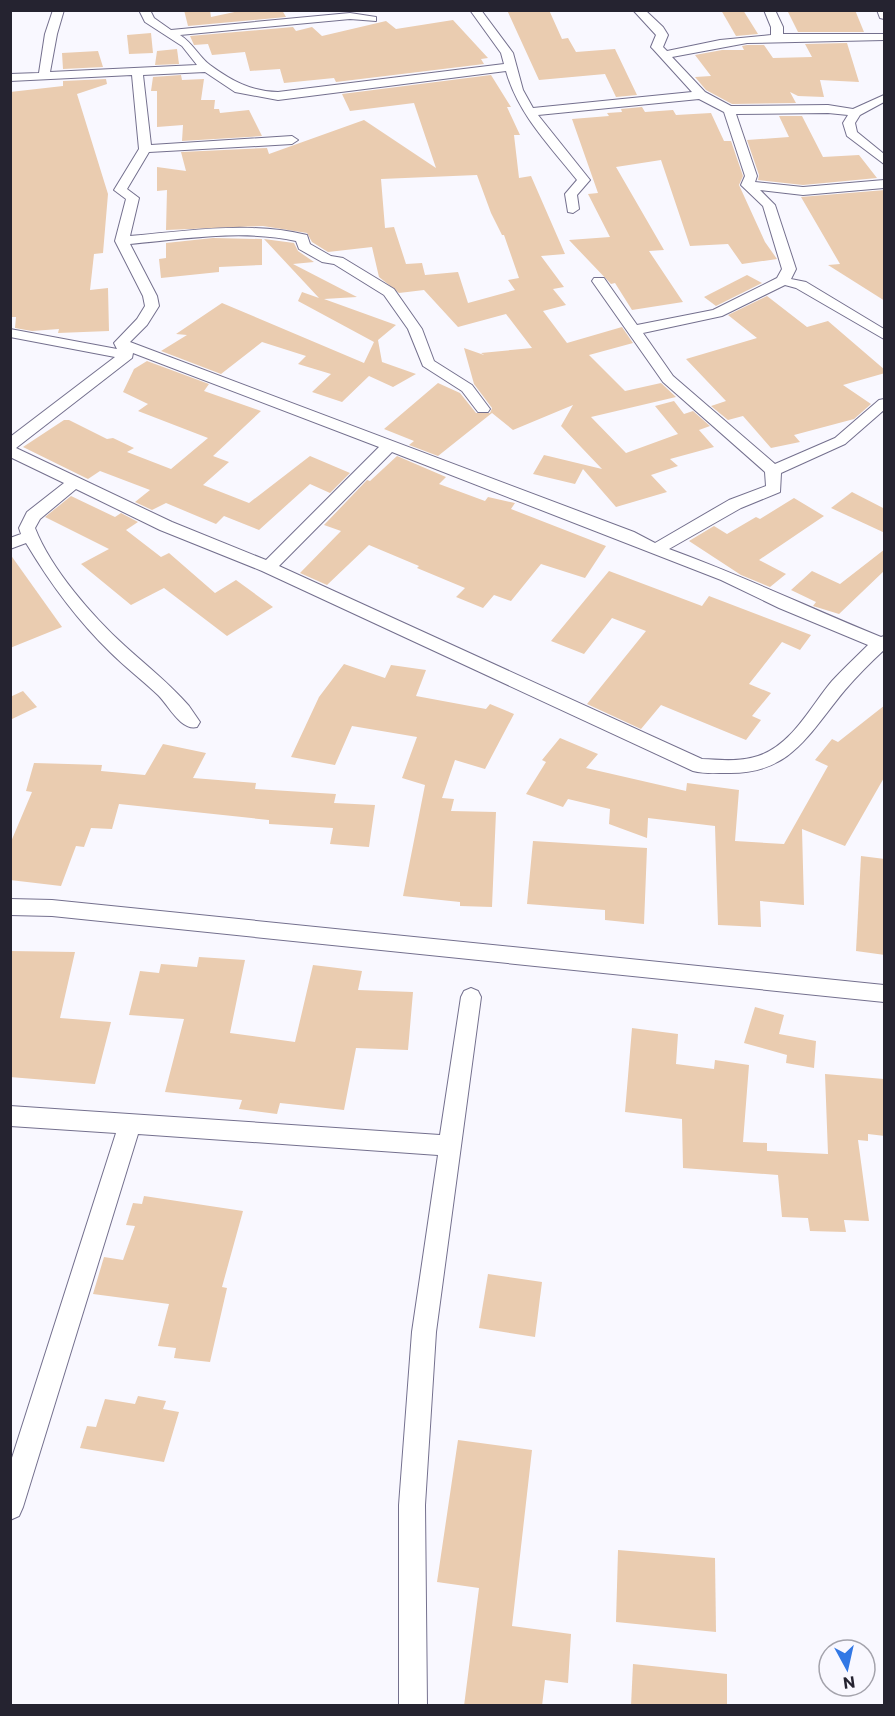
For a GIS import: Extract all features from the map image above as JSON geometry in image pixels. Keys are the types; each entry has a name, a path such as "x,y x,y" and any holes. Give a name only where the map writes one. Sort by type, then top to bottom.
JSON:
{"street":[{"path":"44,76 51,34 59,10"},
{"path":"144,10 149,20 186,44 206,68"},
{"path":"475,10 507,53 517,90 529,111 584,180 571,194 573,209"},
{"path":"638,10 660,29 662,35 657,46 684,79 701,95 729,110 828,109 855,113 885,99"},
{"path":"769,10 777,27 777,36"},
{"path":"171,33 350,16 372,19"},
{"path":"666,55 695,47 777,36 885,37"},
{"path":"10,78 206,68 220,73 233,86 248,93 278,96 512,67"},
{"path":"10,444 124,349 152,306 150,296 122,242 133,198 120,190 145,149 137,71"},
{"path":"529,111 701,95"},
{"path":"729,110 751,176 747,185"},
{"path":"855,113 849,123 851,133 885,160"},
{"path":"145,149 292,140"},
{"path":"747,185 803,191 885,184"},
{"path":"635,330 717,313 783,281 789,269 769,205 747,185"},
{"path":"122,242 252,232 287,233 302,238 304,246 327,259 338,261 389,292 415,329 428,363 467,388 483,409"},
{"path":"599,281 669,379 773,471 774,489 735,504 655,550"},
{"path":"783,281 801,285 885,335"},
{"path":"10,333 124,349 390,444 628,536 655,550 727,576 785,604 883,643 845,677 807,730 783,753 752,765 726,768 700,766 268,567 166,526 73,483"},
{"path":"773,471 825,449 885,404"},
{"path":"268,567 390,444"},
{"path":"10,451 76,483 73,483 33,516 27,528 30,536 58,582 83,615 134,665 172,695 191,722"},
{"path":"10,544 30,536"},
{"path":"10,907 52,908 885,994"},
{"path":"413,1706 414,1482 424,1332 471,996"},
{"path":"10,1116 450,1146"},
{"path":"10,1508 130,1123"}],"building":[{"path":"184,10 210,10 211,17 244,10 282,10 286,17 188,26"},
{"path":"507,10 549,10 562,39 568,38 576,52 615,49 637,95 616,97 605,74 539,80"},
{"path":"721,10 743,10 758,34 736,36"},
{"path":"787,10 855,10 864,32 798,32"},
{"path":"453,20 488,58 481,59 484,64 336,82 334,78 284,83 280,69 250,71 245,52 212,55 208,44 194,45 190,36 293,27 296,31 312,27 322,36 386,21 396,29"},
{"path":"151,33 153,53 129,54 127,35"},
{"path":"847,43 859,82 820,80 824,97 798,96 790,92 796,103 732,104 706,90 695,77 711,76 695,55 722,50 744,50 742,46 747,45 764,45 773,58 812,57 805,44"},
{"path":"177,49 179,64 155,65 157,51"},
{"path":"98,51 103,67 63,69 62,53"},
{"path":"181,75 182,80 204,79 201,100 215,100 214,109 219,109 220,113 249,110 262,136 182,141 183,125 157,127 157,91 151,91 153,77"},
{"path":"491,75 511,107 507,107 520,135 514,135 519,178 531,176 565,254 541,256 564,287 553,289 566,305 543,311 567,343 622,327 633,343 589,355 625,391 661,383 676,397 591,417 626,453 678,434 655,406 674,401 684,414 693,411 710,426 699,430 714,447 670,459 678,466 651,475 667,492 616,507 583,469 575,484 533,474 544,455 602,469 561,426 573,405 513,430 492,413 438,456 409,445 414,441 384,429 438,383 460,393 476,413 490,413 492,408 474,384 464,348 484,355 481,353 532,348 506,314 458,327 424,290 399,293 379,277 372,247 328,252 312,242 307,233 263,226 166,230 167,190 157,191 157,167 186,171 181,152 267,148 269,154 364,120 436,168 414,103 350,111 342,94","holes":["477,175 491,213 504,235 519,278 508,280 515,290 468,303 458,272 425,275 422,263 406,264 394,227 385,228 381,179"]},
{"path":"106,79 107,84 77,94 108,194 103,253 94,254 90,290 108,288 109,331 58,333 59,329 32,331 15,328 16,317 10,317 10,92 63,86 63,81"},
{"path":"642,107 645,112 673,110 676,115 711,113 724,141 731,141 743,176 739,185 765,242 777,259 742,264 728,244 690,246 661,160 616,167 664,250 649,251 683,302 632,310 615,283 611,284 569,240 610,237 588,194 598,193 572,119 609,116 607,113"},
{"path":"779,116 802,116 823,157 859,155 877,178 803,185 758,180 759,175 747,140 789,137"},
{"path":"885,190 885,301 828,265 840,264 801,197"},
{"path":"213,238 262,239 262,265 219,267 219,272 161,278 159,259 166,258 166,243"},
{"path":"264,239 294,243 298,251 314,262 293,264 357,297 324,299 396,325 378,340 382,362 416,374 393,387 369,376 342,402 312,392 331,374 298,364 306,356 262,342 221,374 161,351 187,335 176,334 222,303 364,363 374,342 298,301 302,292 319,298"},
{"path":"747,275 762,283 716,306 704,297"},
{"path":"767,296 807,327 828,321 885,370 885,373 843,385 871,404 854,419 794,435 800,442 771,448 743,416 728,420 711,406 726,401 686,359 757,338 728,315"},
{"path":"147,361 209,384 204,391 261,411 213,456 229,462 203,485 249,503 310,456 350,473 330,493 310,484 259,530 224,516 216,524 166,503 152,510 135,502 150,490 100,471 88,479 23,447 64,420 69,420 107,439 113,438 134,448 127,452 171,469 208,438 138,411 148,404 123,392 134,369"},
{"path":"397,456 446,477 439,484 485,501 488,497 515,503 511,509 606,546 585,578 541,564 511,601 494,595 483,608 456,597 465,588 369,545 327,585 300,573 341,531 324,525 367,480 370,481"},
{"path":"852,492 885,509 885,533 831,508"},
{"path":"71,496 115,517 121,513 138,522 126,530 161,557 169,553 215,593 236,580 273,607 227,636 164,588 131,605 81,564 109,549 45,517"},
{"path":"794,498 824,516 759,560 786,574 770,587 741,575 689,541 714,526 727,534 756,517 760,519"},
{"path":"885,549 885,570 839,614 813,606 816,602 791,590 812,571 840,584"},
{"path":"10,554 62,627 10,648"},
{"path":"609,571 702,606 709,596 811,635 800,650 782,642 749,684 771,693 752,716 761,720 746,740 661,705 641,729 587,704 646,631 612,618 584,654 551,641"},
{"path":"344,664 385,678 391,665 426,670 416,696 486,709 490,704 514,714 485,769 455,760 442,798 454,799 451,811 496,812 492,907 460,906 460,902 403,896 425,785 402,778 417,737 352,726 335,765 291,757 319,697"},
{"path":"23,691 37,707 10,720 10,697"},
{"path":"885,705 885,776 845,846 802,829 804,905 760,901 761,927 718,925 715,826 648,818 647,838 609,824 610,809 568,799 563,807 526,794 546,762 542,760 560,738 598,754 586,768 686,791 687,783 739,790 735,841 784,844 828,766 815,760 832,739 838,742"},
{"path":"163,744 206,753 193,778 256,783 255,789 336,794 334,803 375,805 369,847 330,844 333,828 269,824 269,820 119,804 112,829 91,828 84,847 76,846 61,886 10,880 10,844 32,792 26,791 34,763 102,765 101,771 145,775"},
{"path":"533,841 647,848 644,924 605,920 605,910 527,904"},
{"path":"861,856 885,859 885,955 856,951"},
{"path":"10,951 75,952 60,1018 111,1022 95,1084 10,1077"},
{"path":"199,957 245,960 230,1033 295,1042 313,965 362,971 358,990 413,992 408,1050 356,1048 344,1110 280,1103 277,1114 239,1109 242,1100 165,1092 184,1019 129,1015 140,971 159,973 161,964 197,967"},
{"path":"755,1007 784,1015 779,1034 816,1041 814,1068 786,1063 787,1055 744,1043"},
{"path":"632,1028 678,1034 676,1064 714,1069 715,1060 749,1065 743,1142 767,1143 767,1151 828,1154 825,1074 884,1079 885,1136 868,1134 868,1141 858,1140 869,1221 844,1220 846,1232 810,1231 808,1218 782,1217 778,1175 683,1168 682,1119 625,1112"},
{"path":"144,1196 243,1211 222,1287 227,1288 210,1362 174,1358 176,1348 158,1346 169,1304 93,1294 104,1257 123,1260 135,1226 126,1225 133,1203 142,1204"},
{"path":"488,1274 542,1282 535,1337 479,1328"},
{"path":"138,1396 166,1401 163,1409 179,1412 164,1462 80,1448 87,1426 96,1427 105,1399 135,1404"},
{"path":"458,1440 532,1450 512,1626 571,1634 568,1683 545,1680 542,1706 464,1706 479,1588 437,1582"},
{"path":"618,1550 715,1558 716,1632 616,1622"},
{"path":"633,1664 727,1674 727,1706 631,1706"}]}
